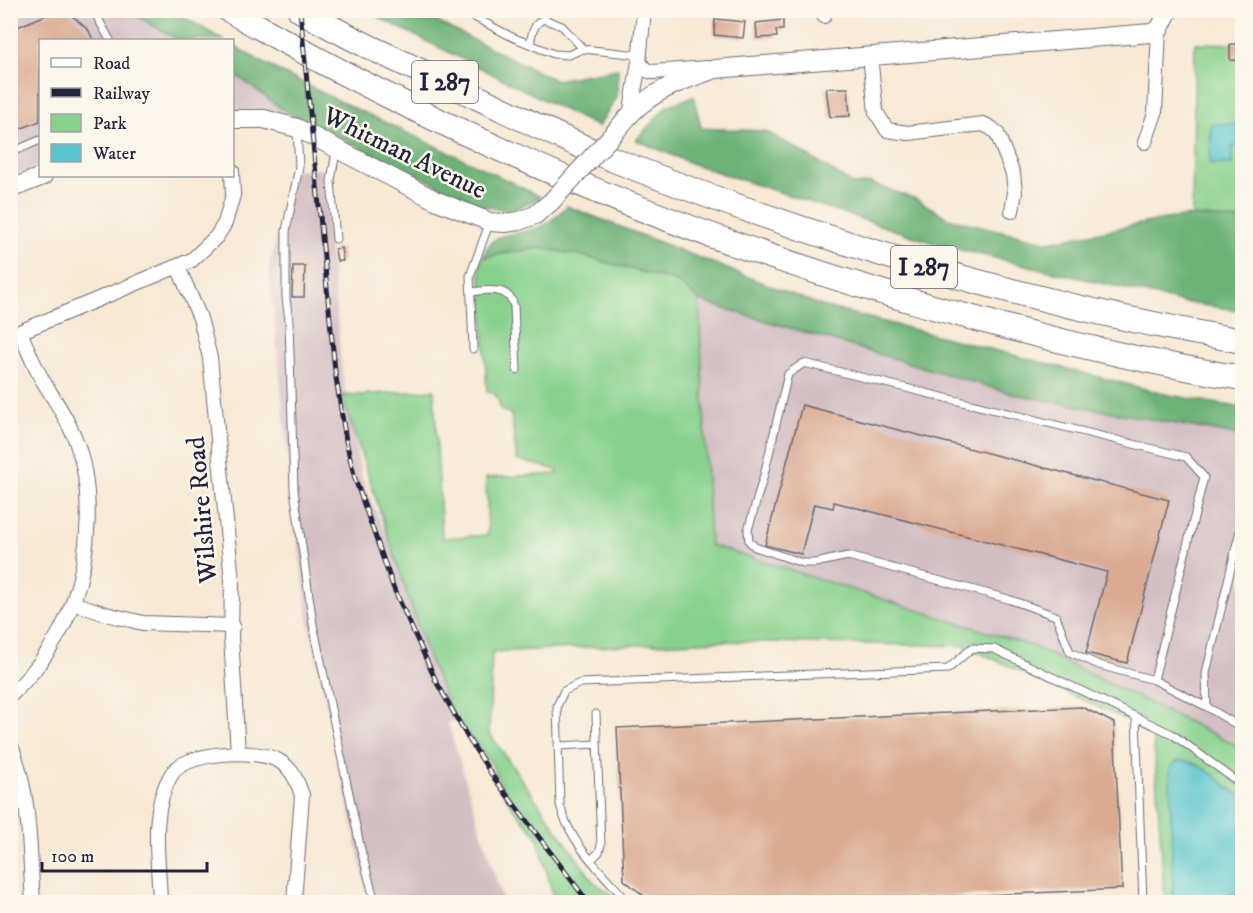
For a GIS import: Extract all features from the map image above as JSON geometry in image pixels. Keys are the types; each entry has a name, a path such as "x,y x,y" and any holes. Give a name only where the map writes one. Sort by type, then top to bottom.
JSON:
{"highway":[{"name":"I 287","path":"230,10 332,68 429,117 552,174 669,221 787,263 935,309 1095,350 1232,376"},
{"name":"I 287","path":"300,10 434,78 578,145 741,207 894,258 1009,290 1102,313 1242,341"},
{"path":"1232,376 1242,385"}],"street":[{"path":"630,116 644,10"},
{"path":"1145,142 1155,113 1165,19"},
{"name":"Whitman Avenue","path":"639,59 646,70 653,72 715,69 1145,34 1165,19"},
{"path":"870,56 876,112 886,130 908,133 983,124 997,133 1015,183 1012,211"},
{"name":"Whitman Avenue","path":"234,119 264,119 297,128 435,200 490,222 505,223 535,215 551,202 642,103 668,86 715,69"},
{"path":"10,189 40,177"},
{"path":"10,696 24,683 51,647 73,603 83,564 88,513 85,477 76,442 62,410 15,334 192,260 217,236 230,208 233,195 232,177"},
{"name":"Wilshire Road","path":"178,267 200,318 210,358 232,581 233,695 238,753"},
{"path":"73,603 143,623 233,626"},
{"path":"10,743 20,765 26,793 33,903"},
{"path":"160,903 158,818 171,773 179,765 204,757 238,753 264,755 279,761 297,779 302,795 294,903"}],"lane":[{"path":"92,10 109,39"},
{"path":"461,10 530,44 561,55 568,55 583,49 639,59"},
{"path":"530,44 532,30 543,19 562,26 583,49"},
{"path":"297,128 299,166 286,231 286,298 289,321 294,490 313,624 361,850 375,903"},
{"path":"10,153 39,140"},
{"path":"336,148 331,181 336,239"},
{"path":"473,348 470,276 490,222"},
{"path":"471,292 502,292 511,296 514,306 517,370"},
{"path":"1154,680 1204,477 1186,457 804,363 788,374 764,475 748,530 749,541 754,547 803,563 815,563 848,556 1008,599 1056,616 1070,652 1098,665 1154,680 1242,728"},
{"path":"1207,707 1206,673 1242,522"},
{"path":"628,903 574,840 564,820 560,805 557,706 564,691 580,683 948,669 972,648 994,649 1172,734 1242,785"},
{"path":"591,860 599,852 601,845 596,714"},
{"path":"1136,717 1143,903"},
{"path":"558,746 597,744"}],"path":[{"path":"1165,19 1213,13"}],"shaded area":[{"path":"11,11 128,11 176,39 39,39 39,166 11,178"},
{"path":"234,74 240,78 286,112 234,111"},
{"path":"292,169 322,169 343,379 362,479 464,717 448,723 503,902 369,902 308,618 293,505 269,268"},
{"path":"699,301 1013,394 1242,436 1242,748 1032,646 710,545"}],"green space":[{"path":"128,11 173,11 222,39 176,39"},
{"path":"366,11 415,11 555,80 618,69 617,97 598,127"},
{"path":"1195,43 1242,44 1242,220 1192,216"},
{"path":"234,46 321,92 540,197 512,209 482,206 286,112 234,74"},
{"path":"694,96 701,128 765,131 854,185 870,183 916,199 948,218 1049,242 1165,219 1192,216 1242,220 1242,311 1181,302 940,245 693,164 636,140 667,106"},
{"path":"567,206 822,306 1169,395 1242,408 1242,436 1013,394 699,301 675,281 580,255 539,248 483,257 487,248 498,237 541,226"},
{"path":"539,248 580,255 675,281 699,301 710,545 1032,646 1242,748 1242,902 1165,902 1153,732 965,646 718,641 492,652 489,733 593,881 622,902 555,902 537,836 510,804 491,763 454,717 428,657 342,396 434,390 442,538 488,535 486,478 558,474 557,470 517,460 511,414 501,410 494,393 487,392 480,265 483,257"}],"water":[{"path":"1211,124 1242,124 1242,147 1232,147 1232,164 1210,164"},
{"path":"1178,761 1187,761 1204,768 1242,797 1242,889 1216,902 1175,902 1173,898 1170,772 1171,766"}],"building":[{"path":"58,10 66,10 89,31 93,39 39,39 39,121 10,133 10,30"},
{"path":"715,19 745,22 743,38 714,35"},
{"path":"783,20 783,30 776,30 777,37 757,38 756,23"},
{"path":"1230,44 1242,44 1242,61 1230,60"},
{"path":"826,88 848,88 850,116 830,117"},
{"path":"341,248 343,261 337,261 335,249"},
{"path":"293,266 305,266 304,297 292,297"},
{"path":"802,405 1169,500 1127,663 1086,653 1107,572 834,502 833,508 814,504 801,554 765,545"},
{"path":"1082,707 1114,723 1122,889 822,902 652,902 624,880 617,728"}],"railway":[{"path":"300,10 335,371 346,441 355,479 394,589 437,683 494,778 588,902"}]}
